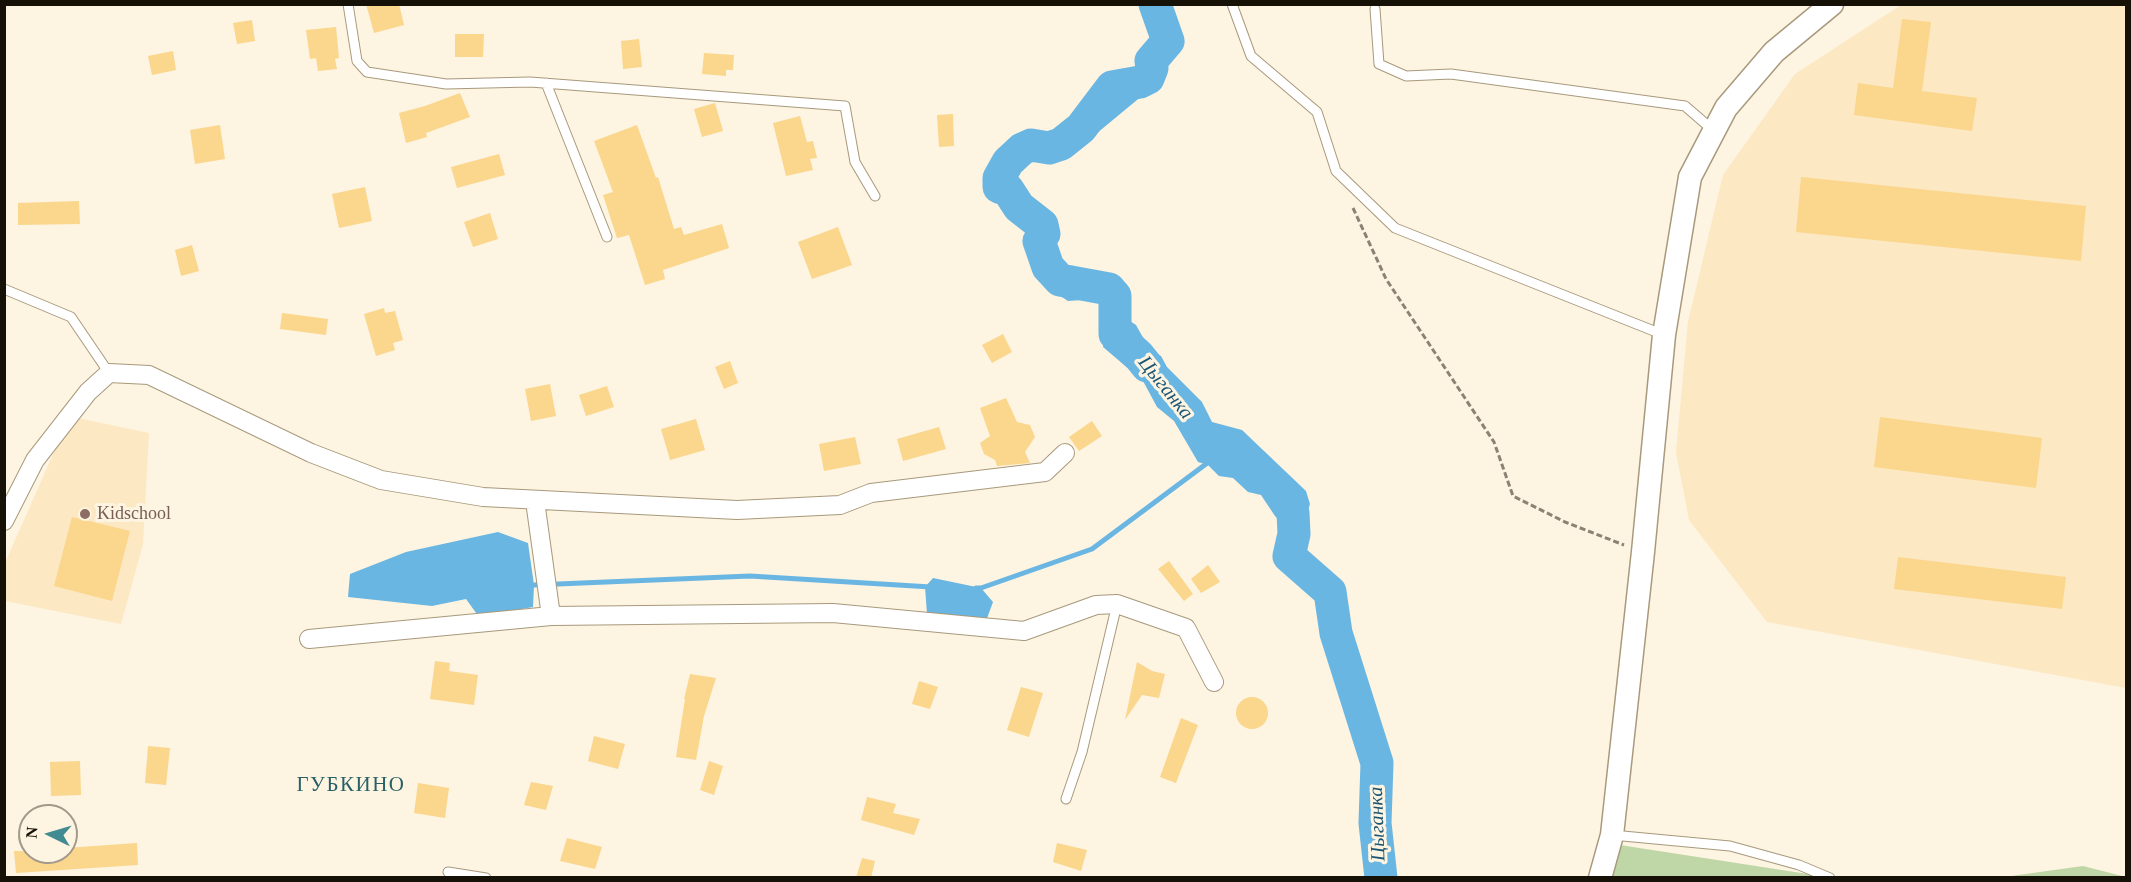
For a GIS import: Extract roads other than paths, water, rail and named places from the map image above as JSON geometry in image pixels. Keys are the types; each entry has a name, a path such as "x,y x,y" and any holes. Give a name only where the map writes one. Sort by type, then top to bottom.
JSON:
{"street":[{"path":"1600,878 1612,835 1664,335 1690,177 1726,108 1774,52 1832,4"},
{"path":"4,521 35,460 88,392 109,374 149,375 311,453 381,480 483,497 738,510 840,505 871,493 1045,472 1065,453"},
{"path":"535,501 551,616"},
{"path":"309,639 551,616 833,613 1024,631 1096,605 1117,604 1186,628 1214,682"}],"lane":[{"path":"348,4 357,62 367,72 446,84 546,83 845,106 855,162 875,196"},
{"path":"1232,4 1251,56 1317,112 1336,171 1395,228 1664,335"},
{"path":"1375,9 1378,64 1406,76 1451,74 1685,105 1714,131"},
{"path":"546,83 608,237"},
{"path":"4,290 71,317 109,374"},
{"path":"1066,799 1082,752 1117,604"},
{"path":"1612,835 1730,846 1799,865 1830,878"},
{"path":"448,872 486,878"}],"water":[{"path":"1152,68 1160,70 1156,82 1143,95 1079,148 1064,152 1061,144 1063,140 1103,90 1113,82 1137,70"},
{"path":"1062,261 1087,279 1087,294 1082,300 1068,301 1059,295 1042,271"},
{"path":"1130,321 1136,325 1150,350 1161,356 1167,367 1202,402 1212,422 1242,430 1306,491 1310,504 1295,552 1289,556 1285,551 1290,531 1275,516 1261,495 1248,492 1233,478 1219,476 1208,465 1198,462 1174,421 1157,407 1143,381 1103,347 1103,341"},
{"path":"498,532 528,543 534,585 533,607 479,617 466,599 432,606 348,597 350,574 406,552"},
{"path":"933,578 981,588 993,602 986,621 927,614 925,587"}],"waterway":[{"name":"Цыганка","path":"1147,366 1115,334 1115,296 1109,289 1060,280 1048,267 1039,241 1044,234 1042,225 1019,207 1008,190 999,187 999,178 1008,162 1022,149 1031,145 1049,148 1061,144 1081,128 1112,87 1140,82 1148,78 1152,68 1151,61 1168,41 1155,4"},
{"path":"976,588 1092,549 1210,461"},
{"name":"Цыганка","path":"1293,513 1294,534 1289,556 1330,592 1336,633 1377,763 1375,823 1381,878"},
{"path":"534,585 750,576 931,587"}],"place":[{"name":"Kidschool","path":"85,514"}],"district":[{"name":"ГУБКИНО","path":"351,785"}]}
